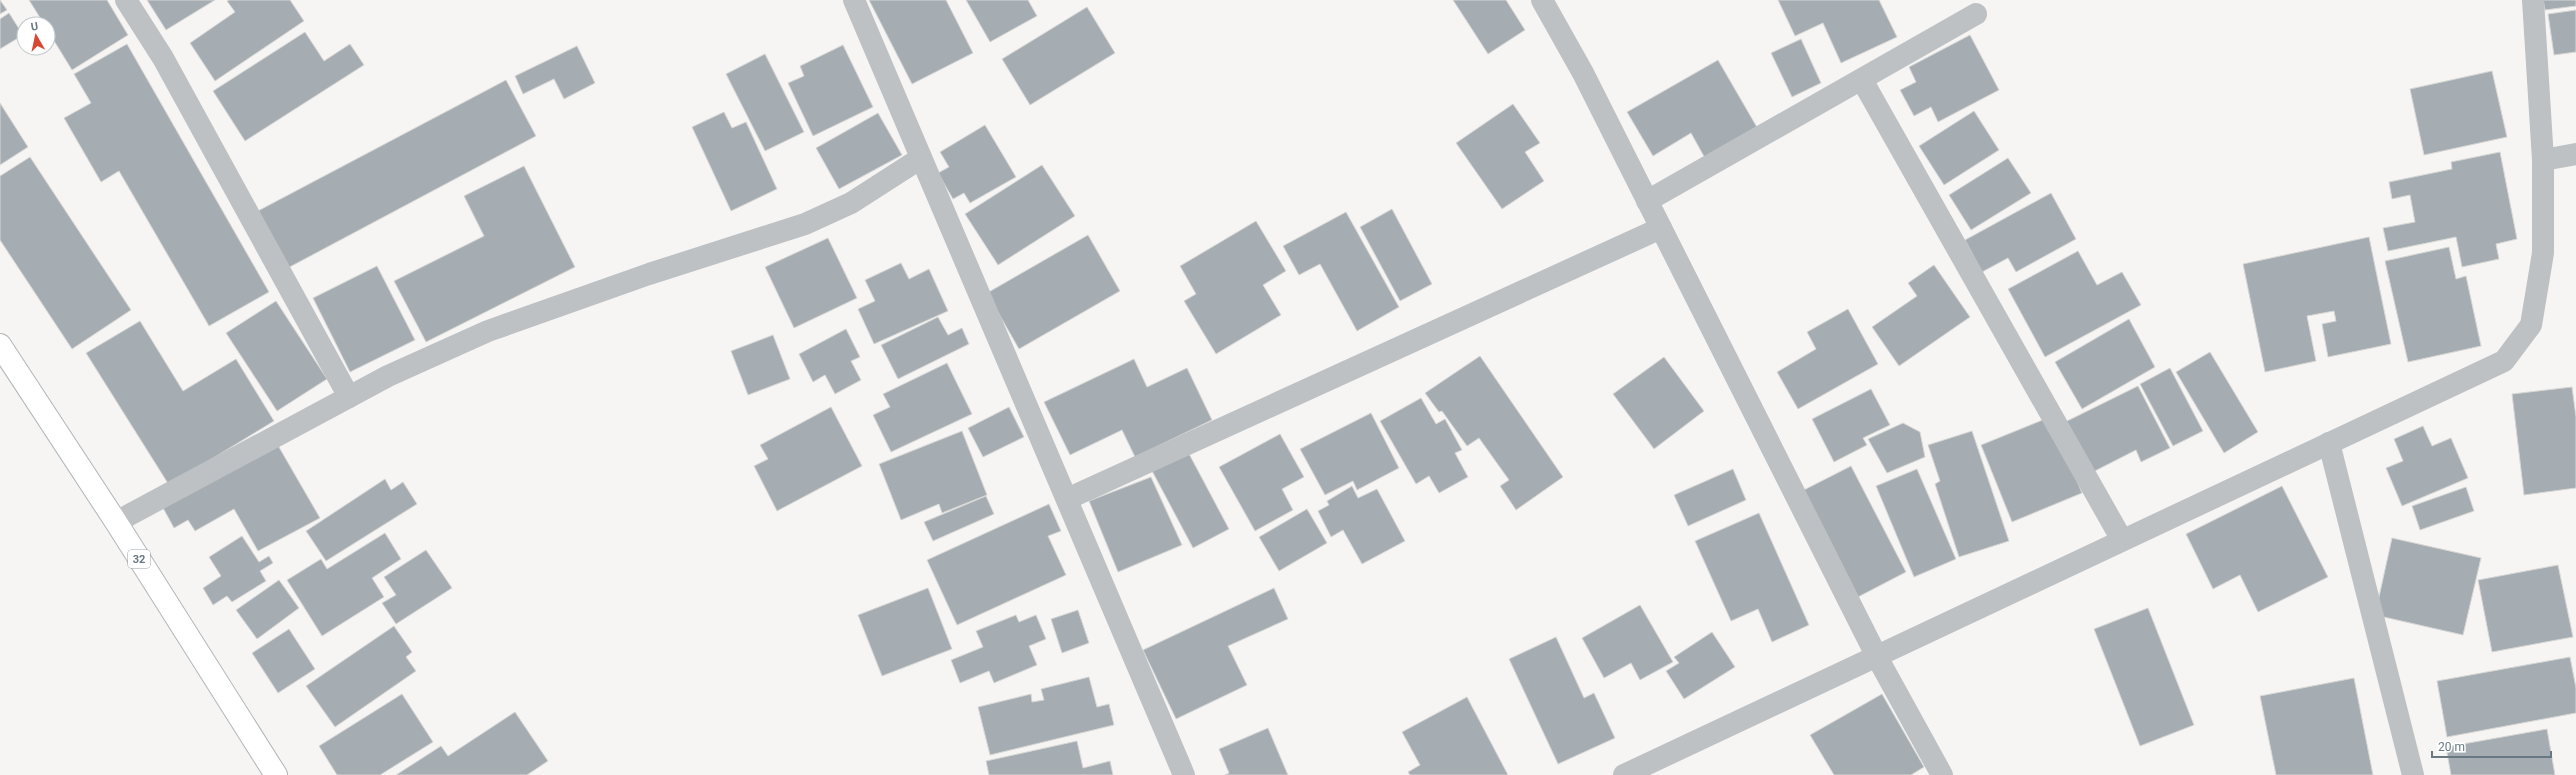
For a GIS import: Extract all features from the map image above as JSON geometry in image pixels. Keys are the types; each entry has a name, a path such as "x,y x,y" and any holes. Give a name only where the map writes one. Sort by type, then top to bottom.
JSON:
{"highway":[{"name":"32","path":"0,345 116,522 276,775"}],"street":[{"path":"126,0 163,58 349,397"},
{"path":"854,0 1184,775"},
{"path":"1542,0 1583,73 1877,657 1942,775"},
{"path":"1624,775 2504,361 2530,325 2543,253 2543,160 2533,0"},
{"path":"1647,201 1976,14"},
{"path":"1862,80 2122,540"},
{"path":"2543,160 2576,154"},
{"path":"116,522 388,376 488,331 649,274 804,224 850,203 921,158"},
{"path":"1067,499 1661,228"},
{"path":"2329,443 2413,775"}],"building":[{"path":"0,0 7,10 0,14"},
{"path":"29,0 107,0 128,35 72,70 56,44 56,16 39,16"},
{"path":"147,0 215,0 166,30"},
{"path":"290,0 304,21 215,81 190,43 235,12 227,1"},
{"path":"869,0 946,0 973,53 912,84"},
{"path":"966,0 1028,0 1037,16 990,42"},
{"path":"1453,0 1506,0 1525,30 1488,54"},
{"path":"1778,0 1879,0 1897,37 1841,63 1823,23 1795,36"},
{"path":"2543,0 2576,0 2576,6 2545,10"},
{"path":"1087,7 1115,53 1030,105 1002,59"},
{"path":"2576,10 2576,52 2554,55 2548,14"},
{"path":"9,13 16,24 16,39 0,49 0,19"},
{"path":"305,32 324,61 350,44 364,65 245,141 213,91"},
{"path":"1970,35 1999,90 1938,122 1931,107 1914,116 1900,90 1916,82 1909,67"},
{"path":"1801,39 1821,83 1792,97 1771,53"},
{"path":"127,44 269,292 209,326 119,171 101,182 64,118 91,103 74,74"},
{"path":"843,45 873,107 813,136 788,83 804,76 800,66"},
{"path":"577,46 595,83 564,99 554,79 523,94 515,76"},
{"path":"765,54 804,132 765,151 726,74"},
{"path":"1718,60 1758,129 1706,160 1691,133 1653,156 1627,112"},
{"path":"2492,71 2507,137 2424,155 2410,89"},
{"path":"506,80 536,136 284,270 254,213"},
{"path":"0,103 28,147 0,165"},
{"path":"1513,104 1540,143 1525,152 1544,181 1502,209 1456,143"},
{"path":"1974,111 1999,150 1944,185 1919,146"},
{"path":"724,112 732,128 746,122 777,189 731,211 692,127"},
{"path":"878,113 902,155 839,189 816,148"},
{"path":"985,125 1016,177 970,203 964,193 953,199 938,173 949,167 940,152"},
{"path":"2500,152 2517,239 2496,244 2499,259 2462,267 2456,237 2388,251 2383,228 2415,222 2410,195 2392,199 2389,182 2452,169 2451,162"},
{"path":"30,157 131,310 72,349 0,240 0,176"},
{"path":"2008,158 2031,193 1971,230 1949,195"},
{"path":"1042,165 1075,216 998,265 965,214"},
{"path":"524,166 575,267 426,342 394,281 484,236 464,196"},
{"path":"2051,193 2076,239 2016,272 2008,258 1982,272 1965,240"},
{"path":"1392,209 1432,284 1400,301 1360,227"},
{"path":"1346,212 1399,307 1357,331 1320,264 1299,275 1283,246"},
{"path":"1256,221 1286,271 1263,285 1281,315 1216,354 1184,301 1196,294 1180,266"},
{"path":"1088,235 1120,291 1019,349 987,293"},
{"path":"2369,237 2391,344 2328,357 2322,324 2336,321 2334,311 2307,316 2316,361 2265,372 2243,264"},
{"path":"828,238 857,298 794,328 765,267"},
{"path":"2449,247 2456,279 2466,276 2481,346 2408,362 2385,261"},
{"path":"2078,251 2097,285 2122,272 2141,305 2045,357 2008,289"},
{"path":"901,263 909,279 929,269 948,311 874,344 858,309 875,301 865,280"},
{"path":"1934,265 1970,317 1899,366 1872,327 1917,296 1908,283"},
{"path":"377,266 415,340 350,372 313,298"},
{"path":"276,301 327,379 277,411 226,333"},
{"path":"1848,309 1878,364 1798,409 1777,372 1816,349 1807,332"},
{"path":"938,317 948,335 962,328 969,344 898,379 881,345"},
{"path":"2129,319 2155,367 2082,409 2055,362"},
{"path":"140,321 183,391 236,359 274,421 169,485 86,353"},
{"path":"846,329 860,357 851,361 861,380 835,394 825,375 813,382 799,354"},
{"path":"773,335 790,379 748,395 731,351"},
{"path":"2210,352 2258,432 2224,453 2176,372"},
{"path":"1480,356 1563,477 1516,510 1500,486 1509,480 1479,438 1467,446 1442,411 1439,412 1425,393"},
{"path":"1664,357 1704,411 1654,449 1613,394"},
{"path":"1134,359 1147,387 1187,368 1212,420 1135,457 1122,430 1070,455 1044,402"},
{"path":"947,363 972,414 891,452 873,415 890,407 883,394"},
{"path":"2170,368 2203,431 2173,446 2140,384"},
{"path":"2138,386 2170,448 2141,462 2136,450 2087,475 2061,424"},
{"path":"2572,387 2576,417 2576,488 2524,495 2512,394"},
{"path":"1871,389 1890,425 1863,438 1867,445 1834,462 1812,419"},
{"path":"1421,398 1436,424 1445,419 1462,450 1455,453 1468,477 1439,493 1429,476 1416,484 1380,421"},
{"path":"831,407 862,466 777,511 754,466 768,459 760,445"},
{"path":"1009,407 1024,437 983,457 968,428"},
{"path":"1371,413 1399,468 1357,490 1353,481 1325,495 1300,449"},
{"path":"2050,417 2082,493 2012,522 1981,445"},
{"path":"1903,423 1920,432 1925,457 1887,473 1868,439"},
{"path":"2423,426 2432,446 2451,438 2468,478 2402,506 2386,468 2403,461 2394,439"},
{"path":"962,431 987,495 942,513 939,504 901,520 879,464"},
{"path":"1972,431 2009,541 1959,557 1935,484 1940,481 1928,445"},
{"path":"1280,434 1304,477 1282,489 1293,510 1255,531 1219,467"},
{"path":"276,442 320,518 258,551 234,509 195,531 188,520 174,528 162,506"},
{"path":"1187,450 1229,529 1193,548 1151,469"},
{"path":"1851,466 1906,572 1856,598 1800,492"},
{"path":"1733,469 1746,500 1688,526 1674,495"},
{"path":"1917,469 1956,559 1914,577 1876,486"},
{"path":"1151,477 1182,545 1118,572 1089,501"},
{"path":"385,479 391,490 403,482 417,504 326,561 306,531"},
{"path":"1352,486 1358,498 1377,489 1405,541 1362,564 1343,530 1331,537 1318,511 1329,505 1327,501"},
{"path":"2282,486 2328,577 2258,612 2240,575 2213,589 2186,534"},
{"path":"2466,487 2474,511 2420,530 2412,506"},
{"path":"986,496 994,514 933,541 924,522"},
{"path":"1049,504 1061,531 1048,536 1066,575 957,625 927,560"},
{"path":"1307,509 1327,543 1279,571 1259,537"},
{"path":"1759,513 1809,625 1772,642 1758,609 1731,621 1695,541"},
{"path":"385,533 401,559 372,578 384,597 322,636 287,580 321,559 327,569"},
{"path":"242,536 259,562 269,556 273,563 260,571 266,581 232,602 227,596 213,605 203,588 221,576 209,557"},
{"path":"2392,538 2481,558 2463,635 2375,615"},
{"path":"426,550 452,588 396,624 382,603 396,595 384,577"},
{"path":"2558,565 2573,637 2492,652 2478,580"},
{"path":"279,580 299,608 257,639 236,610"},
{"path":"928,588 952,649 882,676 858,615"},
{"path":"1274,588 1288,619 1228,646 1247,685 1176,719 1143,650"},
{"path":"1640,605 1673,662 1640,680 1631,663 1604,678 1582,638"},
{"path":"2148,608 2194,725 2140,746 2094,629"},
{"path":"1078,610 1089,643 1062,653 1051,619"},
{"path":"1016,615 1019,622 1036,615 1046,639 1029,646 1037,665 994,683 989,671 960,683 951,660 983,647 976,631"},
{"path":"394,626 412,652 406,657 416,671 335,727 306,686"},
{"path":"289,629 315,669 278,693 252,653"},
{"path":"1712,632 1735,667 1684,699 1666,671 1679,663 1674,657"},
{"path":"1556,637 1584,698 1594,693 1615,738 1558,764 1509,659"},
{"path":"2570,657 2576,688 2576,713 2447,737 2437,681"},
{"path":"1089,677 1097,707 1109,704 1114,725 990,755 978,707 1031,694 1032,702 1044,700 1041,689"},
{"path":"2354,678 2373,775 2276,775 2260,696"},
{"path":"402,694 433,742 380,775 337,775 319,746"},
{"path":"1882,694 1924,767 1911,775 1834,775 1810,735"},
{"path":"1467,697 1508,775 1410,775 1408,772 1420,765 1402,732"},
{"path":"515,712 548,761 527,775 396,775 441,746 448,756"},
{"path":"1268,728 1288,775 1225,775 1229,773 1219,749"},
{"path":"2547,729 2555,775 2451,775 2446,747"},
{"path":"1077,741 1083,768 1110,761 1113,775 989,775 986,761"}]}
